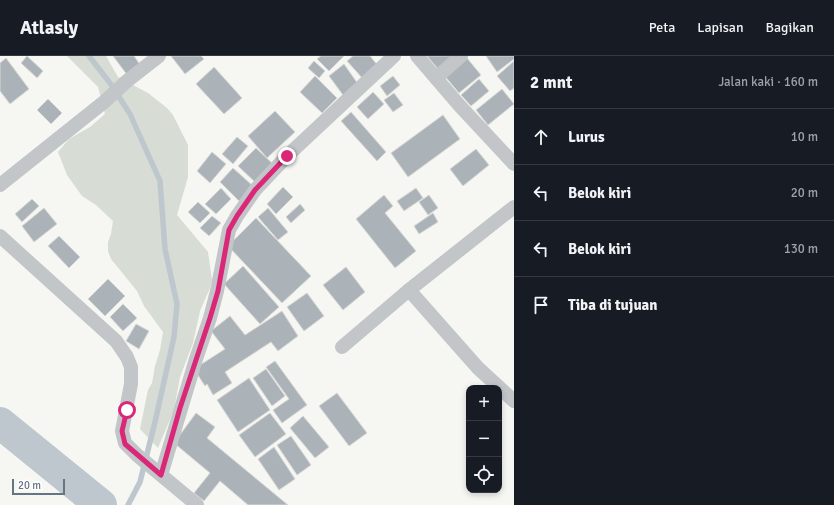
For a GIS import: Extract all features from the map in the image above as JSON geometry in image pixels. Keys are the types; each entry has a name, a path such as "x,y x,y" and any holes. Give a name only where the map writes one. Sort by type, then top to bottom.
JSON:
{"street":[{"path":"0,185 159,56"},
{"path":"157,472 212,312 218,291 229,230 255,190 287,156 394,56"},
{"path":"417,56 514,164"},
{"path":"436,78 460,56"},
{"path":"342,347 409,290 514,207"},
{"path":"0,236 116,342 127,357 131,367 131,384 122,431 125,444 197,505"},
{"path":"409,290 478,368 514,402"}],"shaded area":[{"path":"67,56 106,56 118,77 148,93 167,108 173,115 188,145 188,177 177,215 208,252 212,280 200,311 193,343 180,377 174,410 158,448 140,429 148,390 152,383 160,350 163,332 144,306 137,291 111,259 108,251 108,242 113,221 96,205 82,196 67,175 58,152 69,139 90,127 105,114 98,87"}],"building":[{"path":"27,56 43,71 37,78 21,63"},
{"path":"113,56 134,56 141,66 128,76"},
{"path":"171,56 201,56 204,59 185,74"},
{"path":"321,56 344,56 329,71 317,59"},
{"path":"353,56 370,56 379,67 364,80 347,61"},
{"path":"427,56 454,56 438,69"},
{"path":"486,56 514,56 514,59 497,72"},
{"path":"466,57 481,75 459,93 444,75"},
{"path":"6,58 29,89 10,104 0,91 0,63"},
{"path":"314,61 325,71 319,78 308,68"},
{"path":"514,61 514,88 510,91 497,76"},
{"path":"344,64 358,84 343,95 329,76"},
{"path":"214,67 242,98 224,114 196,84"},
{"path":"315,76 337,98 322,113 300,92"},
{"path":"393,76 400,85 387,96 380,86"},
{"path":"479,79 489,91 471,106 461,95"},
{"path":"502,89 514,104 488,125 476,110"},
{"path":"373,92 384,104 368,119 357,107"},
{"path":"394,93 403,105 393,112 384,100"},
{"path":"48,99 62,113 51,124 37,110"},
{"path":"275,111 295,132 267,158 248,136"},
{"path":"351,112 386,152 377,161 341,121"},
{"path":"443,115 460,139 408,177 391,153"},
{"path":"237,137 248,146 233,164 222,154"},
{"path":"256,148 274,165 256,183 238,166"},
{"path":"476,149 489,165 463,186 450,169"},
{"path":"212,152 226,164 210,183 197,171"},
{"path":"233,168 253,186 239,201 220,182"},
{"path":"283,187 293,197 276,214 267,204"},
{"path":"221,188 231,199 216,214 205,204"},
{"path":"416,188 423,198 404,211 397,201"},
{"path":"384,195 393,206 385,213 416,251 395,268 356,219"},
{"path":"429,195 438,208 428,215 419,202"},
{"path":"32,199 39,206 22,222 15,214"},
{"path":"198,202 210,213 200,223 188,212"},
{"path":"300,204 305,210 291,223 286,217"},
{"path":"44,208 57,224 34,242 22,226"},
{"path":"268,208 288,232 278,240 258,217"},
{"path":"433,213 438,222 419,234 414,226"},
{"path":"212,216 221,223 209,236 200,228"},
{"path":"256,218 311,276 282,303 228,246"},
{"path":"59,236 80,257 69,268 48,246"},
{"path":"243,266 279,307 260,324 224,284"},
{"path":"346,267 365,292 343,310 323,285"},
{"path":"108,279 125,296 105,316 88,299"},
{"path":"307,293 324,316 304,331 287,307"},
{"path":"123,304 137,318 123,331 110,317"},
{"path":"282,311 298,336 278,351 271,342 225,372 232,383 213,395 207,384 205,386 194,369 225,349 211,331 230,316 245,335"},
{"path":"136,324 149,331 139,349 126,341"},
{"path":"275,361 307,405 282,423 273,410 289,399 266,367"},
{"path":"266,369 285,396 272,406 253,378"},
{"path":"249,378 270,410 238,432 217,400"},
{"path":"337,393 367,433 349,446 319,406"},
{"path":"196,413 215,427 207,438 288,505 248,505 220,481 204,501 194,493 210,473 174,443"},
{"path":"270,413 286,434 255,457 239,435"},
{"path":"303,416 329,447 315,458 290,428"},
{"path":"291,436 311,465 297,475 277,445"},
{"path":"274,447 295,479 279,490 258,459"}],"waterway":[{"path":"89,56 110,83 130,114 160,181 165,249 177,304 174,337 155,422 140,482 128,505"},
{"path":"0,423 101,505"}],"route":[{"path":"127,410 122,431 125,444 161,475 180,408 218,291 222,262 229,230 255,190 287,156"}]}
